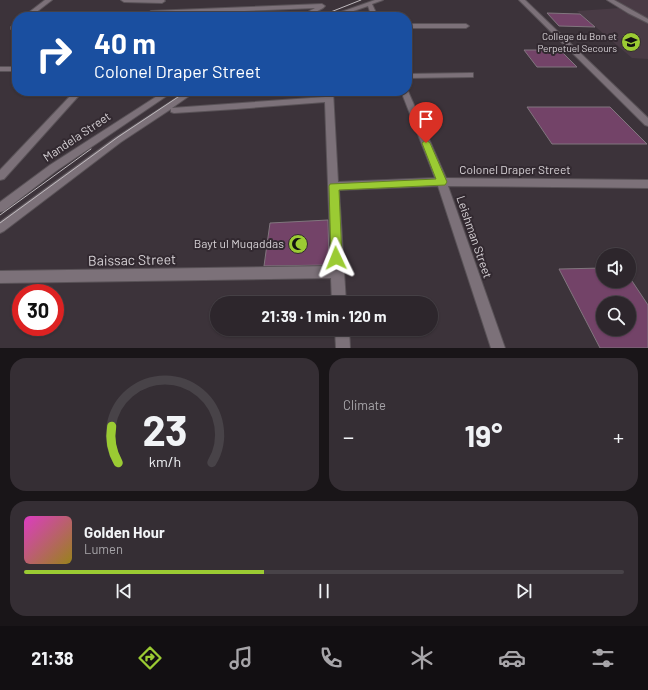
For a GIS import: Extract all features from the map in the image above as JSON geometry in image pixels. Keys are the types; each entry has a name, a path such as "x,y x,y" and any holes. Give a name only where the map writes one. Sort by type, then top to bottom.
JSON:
{"street":[{"path":"33,12 49,0"},
{"path":"124,0 162,0"},
{"path":"152,12 162,0"},
{"path":"344,12 380,0"},
{"path":"522,0 648,123"},
{"path":"610,0 648,21"},
{"path":"192,12 322,3"},
{"path":"309,12 322,3"},
{"path":"369,3 373,12"},
{"path":"412,26 466,26"},
{"path":"0,69 12,69"},
{"path":"412,76 470,75"},
{"path":"0,176 74,96"},
{"name":"Mandela Street","path":"0,208 53,168 162,96"},
{"path":"0,228 105,150 185,96"},
{"path":"174,110 236,107 322,96"},
{"path":"330,96 337,272 339,296"},
{"name":"Leishman Street","path":"407,96 442,182 498,348"},
{"name":"Colonel Draper Street","path":"334,186 442,182 648,184"},
{"name":"Baissac Street","path":"0,277 337,272"},
{"path":"342,336 343,348"}],"shaded area":[{"name":"College du Bon et Perpetuel Secours","path":"609,0 648,0 648,59 632,58 577,11 620,8"}],"building":[{"path":"547,13 580,14 595,27 559,26"},
{"path":"524,50 560,50 577,67 537,67"},
{"path":"527,107 610,107 647,144 552,144"},
{"name":"Bayt ul Muqaddas","path":"328,220 329,265 264,266 270,223"},
{"path":"596,268 596,288 636,287 648,305 648,348 600,348 559,269"}],"tram line":[{"path":"331,12 361,0"},
{"path":"0,223 118,137 180,96"},
{"path":"0,215 91,149"}],"place":[{"name":"College du Bon et Perpetuel Secours","path":"631,42"},
{"name":"Bayt ul Muqaddas","path":"298,244"}],"route":[{"path":"336,258 334,186 442,182 426,143"}]}
